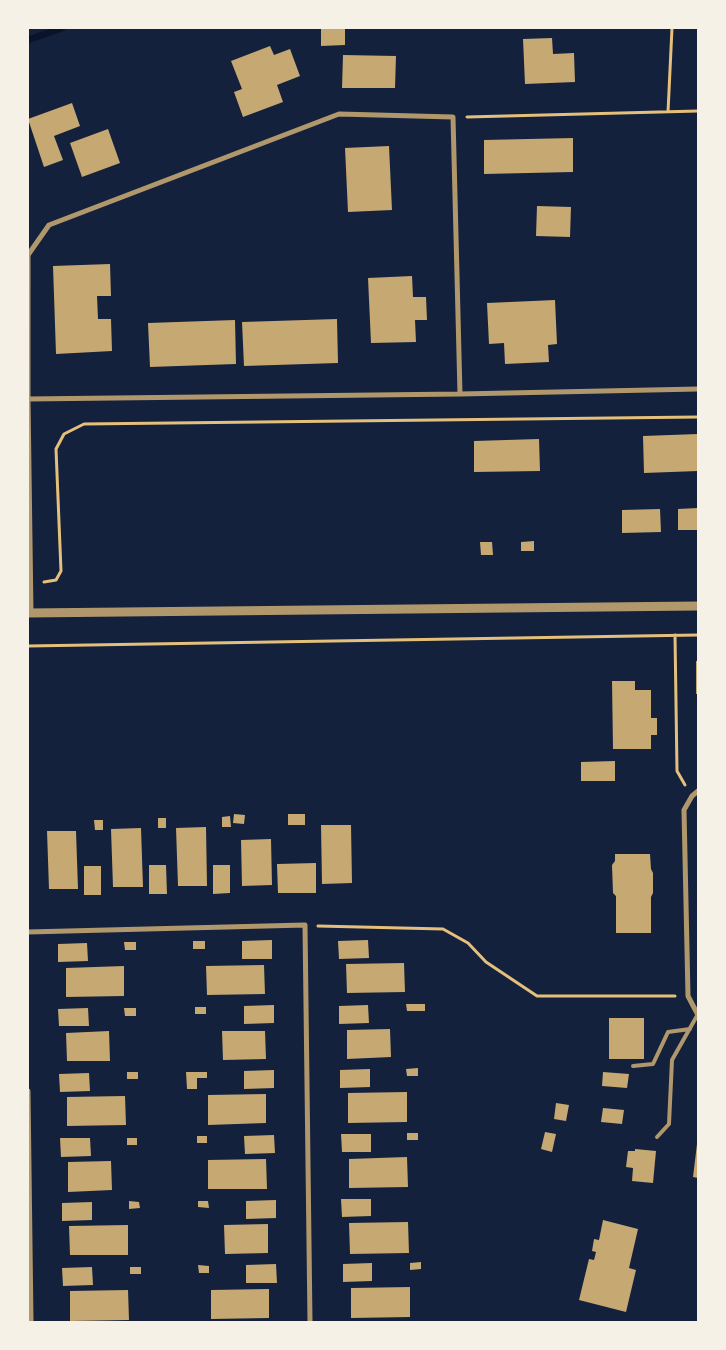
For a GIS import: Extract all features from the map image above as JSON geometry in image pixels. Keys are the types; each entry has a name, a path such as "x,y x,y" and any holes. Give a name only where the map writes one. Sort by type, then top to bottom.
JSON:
{"street":[{"path":"460,394 453,117 340,114 48,224 28,256 29,613 698,606"},
{"path":"28,399 698,389"},
{"path":"698,791 692,796 684,810 688,996 698,1015"},
{"path":"28,932 305,925 310,1322"},
{"path":"28,1091 31,1322"}],"lane":[{"path":"657,1137 669,1124 672,1060 698,1015"},
{"path":"633,1066 653,1064 668,1032 690,1029"}],"path":[{"path":"668,112 672,28"},
{"path":"453,117 698,111"},
{"path":"30,584 56,580 61,571 56,449 64,434 84,424 698,417"},
{"path":"675,635 677,771 692,796"},
{"path":"28,646 698,635"},
{"path":"305,925 443,929 468,943 486,962 537,996 688,996"}],"building":[{"path":"321,28 345,28 345,45 321,46"},
{"path":"552,38 553,54 574,53 575,82 525,84 523,39"},
{"path":"270,46 274,55 290,49 300,76 277,85 283,102 243,117 234,92 242,89 231,61"},
{"path":"343,55 396,56 395,88 342,88"},
{"path":"72,103 80,126 54,136 63,160 44,167 28,119"},
{"path":"108,129 120,163 82,177 70,143"},
{"path":"573,138 573,172 484,174 484,140"},
{"path":"389,146 392,210 348,212 345,148"},
{"path":"537,206 571,207 570,237 536,236"},
{"path":"110,264 111,296 97,296 98,319 111,319 112,351 56,354 53,266"},
{"path":"412,276 413,297 426,297 427,320 415,320 416,342 371,343 368,278"},
{"path":"555,300 557,344 548,345 549,362 505,364 504,343 489,344 487,303"},
{"path":"337,319 338,363 244,366 242,322"},
{"path":"235,320 236,364 150,367 148,323"},
{"path":"698,434 698,471 644,473 643,436"},
{"path":"539,439 540,471 474,472 474,441"},
{"path":"698,508 698,530 678,530 678,509"},
{"path":"660,509 661,532 622,533 622,510"},
{"path":"534,541 534,551 521,551 521,542"},
{"path":"480,542 492,542 493,555 481,555"},
{"path":"696,661 698,661 698,694 696,694"},
{"path":"612,681 635,681 635,690 651,690 651,718 657,718 657,735 651,735 651,749 613,749"},
{"path":"615,761 615,781 581,781 581,762"},
{"path":"234,814 245,815 244,824 233,823"},
{"path":"288,814 305,814 305,825 288,825"},
{"path":"230,816 231,827 222,827 222,817"},
{"path":"158,818 166,818 166,828 158,828"},
{"path":"94,820 103,820 103,830 95,830"},
{"path":"321,825 351,825 352,883 322,884"},
{"path":"206,827 207,886 178,886 176,828"},
{"path":"141,828 143,887 113,887 111,829"},
{"path":"47,831 76,831 78,889 49,889"},
{"path":"271,839 272,885 242,886 241,840"},
{"path":"615,854 650,854 653,873 651,933 616,933 616,896 613,893 612,865 615,861"},
{"path":"316,863 316,893 278,893 277,864"},
{"path":"149,865 166,865 167,894 149,894"},
{"path":"213,865 230,865 230,893 213,894"},
{"path":"84,866 101,866 101,895 84,895"},
{"path":"272,940 272,959 242,959 242,941"},
{"path":"368,940 369,958 339,959 338,941"},
{"path":"193,941 205,941 205,949 193,949"},
{"path":"124,942 136,942 136,950 125,950"},
{"path":"87,943 88,961 58,962 58,944"},
{"path":"404,963 405,992 347,993 346,964"},
{"path":"264,965 265,994 207,995 206,966"},
{"path":"124,966 124,996 66,997 66,968"},
{"path":"406,1004 425,1004 425,1011 407,1011"},
{"path":"274,1005 274,1023 244,1024 244,1006"},
{"path":"368,1005 369,1023 339,1024 339,1006"},
{"path":"195,1007 206,1007 206,1014 195,1014"},
{"path":"88,1008 89,1026 59,1026 58,1009"},
{"path":"124,1008 136,1008 136,1016 125,1016"},
{"path":"609,1018 644,1018 644,1059 609,1059"},
{"path":"390,1029 391,1057 347,1059 347,1030"},
{"path":"109,1031 110,1061 67,1061 66,1033"},
{"path":"222,1031 265,1031 266,1059 223,1060"},
{"path":"418,1068 418,1076 407,1076 406,1069"},
{"path":"370,1069 370,1087 340,1088 340,1070"},
{"path":"274,1070 274,1088 244,1089 244,1071"},
{"path":"127,1072 138,1072 138,1079 127,1079"},
{"path":"186,1072 207,1072 207,1078 197,1078 197,1089 187,1089"},
{"path":"603,1072 629,1074 627,1088 602,1086"},
{"path":"89,1073 90,1091 60,1092 59,1074"},
{"path":"407,1092 407,1122 348,1123 348,1093"},
{"path":"266,1094 266,1123 208,1125 208,1095"},
{"path":"125,1096 126,1125 67,1126 67,1097"},
{"path":"556,1103 569,1105 566,1121 554,1119"},
{"path":"603,1108 624,1110 622,1124 601,1122"},
{"path":"545,1132 556,1134 552,1152 541,1149"},
{"path":"407,1133 418,1133 418,1140 407,1140"},
{"path":"341,1134 371,1134 371,1152 342,1152"},
{"path":"274,1135 275,1153 245,1154 244,1136"},
{"path":"197,1136 207,1136 207,1143 197,1143"},
{"path":"60,1138 90,1138 91,1156 61,1157"},
{"path":"127,1138 137,1138 137,1145 127,1145"},
{"path":"698,1144 698,1178 693,1177"},
{"path":"635,1149 656,1151 653,1183 632,1181 633,1168 626,1167 628,1151 635,1151"},
{"path":"407,1157 408,1187 349,1188 349,1159"},
{"path":"266,1159 267,1189 208,1189 208,1160"},
{"path":"111,1161 112,1190 68,1192 68,1162"},
{"path":"341,1199 371,1199 371,1216 342,1217"},
{"path":"276,1200 276,1218 246,1219 246,1201"},
{"path":"129,1201 139,1202 140,1208 129,1209"},
{"path":"198,1201 208,1201 209,1208 198,1207"},
{"path":"92,1202 92,1220 62,1221 62,1203"},
{"path":"603,1220 638,1229 629,1268 636,1270 626,1312 579,1300 589,1259 594,1260 596,1252 592,1251 594,1239 599,1240"},
{"path":"408,1222 409,1253 350,1254 349,1223"},
{"path":"268,1224 268,1253 225,1254 224,1225"},
{"path":"128,1225 128,1255 70,1255 69,1226"},
{"path":"421,1262 421,1269 410,1270 410,1263"},
{"path":"372,1263 372,1281 343,1282 343,1264"},
{"path":"276,1264 277,1283 246,1283 246,1265"},
{"path":"198,1265 209,1266 209,1273 199,1273"},
{"path":"92,1267 93,1285 63,1286 62,1268"},
{"path":"130,1267 141,1267 141,1274 130,1274"},
{"path":"410,1287 410,1317 351,1318 351,1288"},
{"path":"269,1289 269,1318 211,1319 211,1290"},
{"path":"128,1290 129,1320 70,1321 70,1291"}],"waterway":[{"path":"28,40 62,28"}]}
